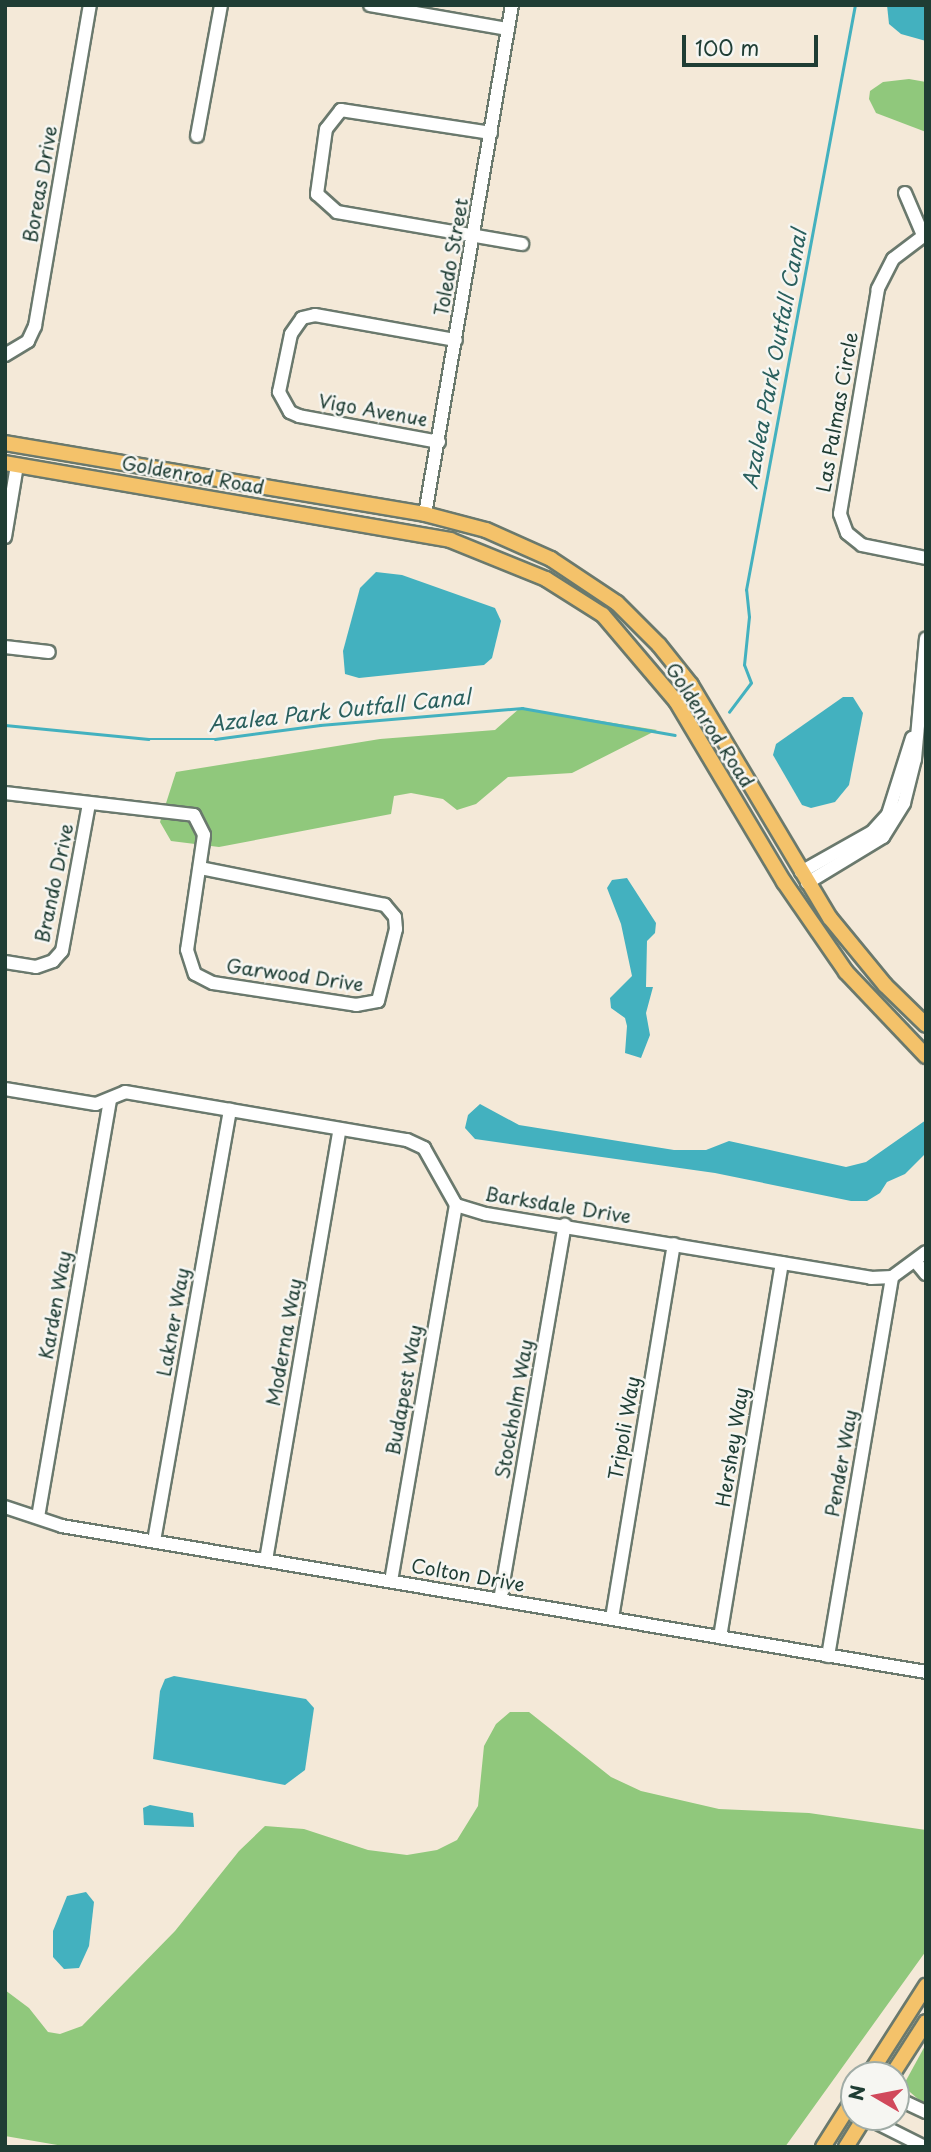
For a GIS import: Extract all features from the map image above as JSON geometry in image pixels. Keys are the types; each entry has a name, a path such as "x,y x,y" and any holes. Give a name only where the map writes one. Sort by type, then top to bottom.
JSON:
{"main road":[{"name":"Goldenrod Road","path":"5,443 425,514 486,530 551,559 617,603 691,685 830,918 885,985 926,1025"},
{"name":"Goldenrod Road","path":"11,464 450,540 546,579 588,605 603,615 676,701 784,882 846,972 926,1056"},
{"path":"165,490 184,481 219,487 230,481"},
{"path":"588,605 594,601 641,627"},
{"path":"763,845 787,873 804,878"},
{"path":"784,882 830,918"},
{"path":"878,2061 926,1986"},
{"path":"901,2061 926,2022"},
{"path":"822,2147 840,2121"},
{"path":"846,2147 856,2131"}],"street":[{"name":"Boreas Drive","path":"5,355 17,352 35,326 90,5"},
{"path":"197,136 221,5"},
{"path":"370,5 508,29"},
{"name":"Toledo Street","path":"425,514 475,236 512,5"},
{"path":"491,133 351,109 341,110 326,129 316,185 324,205 337,212 522,244"},
{"path":"905,193 924,234"},
{"name":"Las Palmas Circle","path":"924,234 893,259 878,289 840,514 847,533 862,545 926,558"},
{"name":"Vigo Avenue","path":"439,442 299,416 290,412 279,392 295,323 315,315 456,340"},
{"path":"5,537 11,464"},
{"path":"804,878 883,837 895,821 915,759 915,731 926,639"},
{"path":"5,647 48,652"},
{"name":"Garwood Drive","path":"5,793 194,816 204,835 187,950 195,974 213,983 356,1005 378,1001 396,929 395,918 385,905 200,868"},
{"name":"Brando Drive","path":"5,962 36,967 53,961 62,951 89,804"},
{"name":"Barksdale Drive","path":"5,1089 96,1104 125,1092 340,1129 425,1147 456,1205 486,1214 782,1263 892,1277"},
{"name":"Karden Way","path":"38,1517 110,1100"},
{"name":"Lakner Way","path":"154,1541 230,1110"},
{"name":"Moderna Way","path":"266,1560 340,1129"},
{"name":"Budapest Way","path":"391,1581 456,1205"},
{"name":"Stockholm Way","path":"500,1600 565,1225"},
{"name":"Tripoli Way","path":"612,1618 674,1244"},
{"path":"892,1277 926,1252"},
{"path":"915,1262 926,1274"},
{"name":"Hershey Way","path":"720,1637 782,1263"},
{"name":"Pender Way","path":"828,1656 892,1277"},
{"name":"Colton Drive","path":"5,1507 62,1526 926,1672"},
{"path":"910,2105 926,2112"},
{"path":"893,2131 925,2147"}],"green space":[{"path":"909,79 926,82 926,132 876,113 869,99 870,91 883,82"},
{"path":"520,708 657,730 572,773 508,777 476,804 457,810 443,799 411,793 394,796 391,814 219,847 171,841 160,822 176,772 380,739 495,730"},
{"path":"510,1712 529,1712 611,1777 641,1791 719,1809 809,1813 926,1830 926,1951 847,2061 840,2061 840,2071 785,2147 69,2147 5,2136 5,1990 29,2008 48,2032 60,2034 82,2026 175,1931 239,1851 265,1826 304,1829 368,1850 407,1855 437,1850 457,1840 478,1806 484,1746 496,1724"},
{"path":"926,2044 926,2106 910,2092 910,2073"}],"water":[{"path":"887,5 926,5 926,41 901,34 889,24"},
{"path":"376,572 402,575 495,608 501,621 492,658 484,665 359,678 345,674 343,651 360,588"},
{"path":"843,697 853,697 863,713 849,785 835,802 811,808 802,805 773,755 776,744"},
{"path":"627,878 656,923 655,933 647,941 646,987 653,987 646,1013 650,1035 641,1058 625,1053 625,1018 611,1008 610,998 632,976 621,924 607,888 612,880"},
{"path":"480,1104 519,1125 674,1150 706,1150 729,1141 846,1167 866,1162 926,1120 926,1153 905,1174 887,1182 880,1193 867,1201 851,1201 715,1173 475,1139 465,1128 468,1115"},
{"path":"174,1676 306,1699 314,1708 305,1770 285,1785 153,1759 160,1691 165,1679"},
{"path":"150,1805 193,1813 194,1827 144,1825 143,1808"},
{"path":"86,1892 94,1902 89,1946 79,1968 64,1969 53,1957 53,1931 67,1896"}],"waterway":[{"name":"Azalea Park Outfall Canal","path":"729,712 751,683 744,665 749,617 746,590 855,5"},
{"name":"Azalea Park Outfall Canal","path":"5,725 148,739 215,739 320,725 522,708 675,735"}]}
